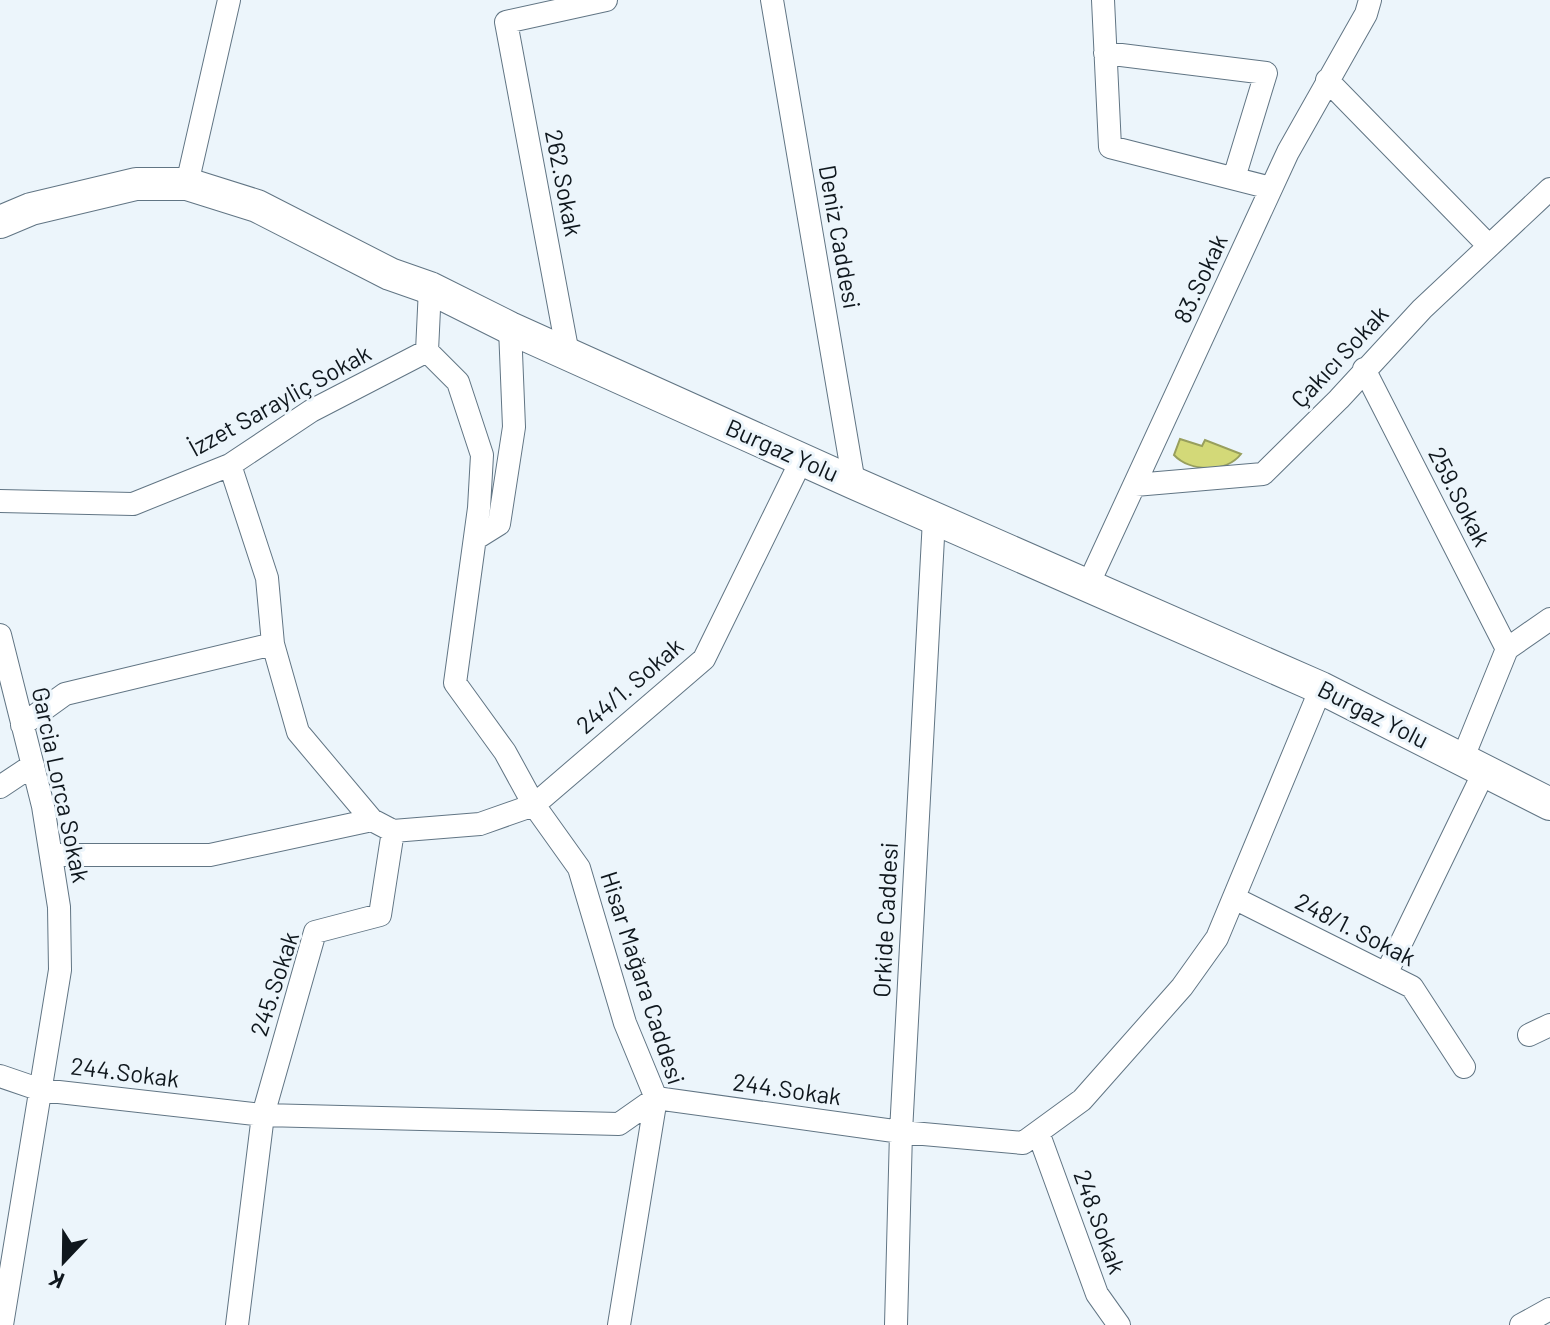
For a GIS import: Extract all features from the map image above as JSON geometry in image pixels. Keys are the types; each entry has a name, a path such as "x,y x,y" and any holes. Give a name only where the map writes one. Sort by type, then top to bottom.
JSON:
{"street":[{"path":"187,184 229,0"},
{"name":"262.Sokak","path":"568,354 506,22 606,0"},
{"name":"Deniz Caddesi","path":"772,0 854,483"},
{"path":"1103,0 1110,147 1271,188"},
{"name":"83.Sokak","path":"1088,585 1271,188 1327,80 1366,14 1370,0"},
{"path":"1105,53 1266,73 1234,178"},
{"path":"1327,80 1489,246"},
{"name":"Burgaz Yolu","path":"0,222 31,209 136,184 187,184 257,206 390,274 430,288 510,328 934,519 1321,688 1550,804"},
{"name":"Çakıcı Sokak","path":"1135,485 1263,474 1422,309 1550,189"},
{"path":"427,351 430,288"},
{"path":"475,539 499,524 514,427 510,328"},
{"name":"İzzet Sarayliç Sokak","path":"0,501 133,504 230,465 311,411 427,351"},
{"name":"Hisar Mağara Caddesi","path":"427,351 458,382 482,455 475,539 455,683 505,752 534,805 579,868 625,1023 656,1098 619,1325"},
{"name":"259.Sokak","path":"1364,369 1507,649"},
{"name":"244/1. Sokak","path":"534,805 704,659 802,459"},
{"path":"230,465 267,578 273,644 298,732 372,820 393,831 480,824 534,805"},
{"name":"Orkide Caddesi","path":"896,1325 901,1132 934,519"},
{"path":"1386,974 1473,766 1507,649 1550,619"},
{"name":"Garcia Lorca Sokak","path":"0,635 3,662 33,765 51,855 59,907 60,970 2,1319"},
{"path":"22,725 65,694 273,644"},
{"name":"244.Sokak","path":"0,1076 41,1090 263,1115 619,1124 656,1098 901,1132 1023,1143 1082,1100 1182,987 1217,938 1321,688"},
{"path":"0,787 33,765"},
{"path":"51,855 210,855 372,820"},
{"name":"245.Sokak","path":"237,1325 263,1115 315,932 380,915 393,831"},
{"name":"248/1. Sokak","path":"1234,898 1412,987 1464,1067"},
{"path":"1529,1035 1550,1025"},
{"name":"248.Sokak","path":"1038,1132 1097,1294 1119,1325"},
{"path":"1521,1325 1550,1309"}],"shaded area":[{"path":"1180,439 1202,446 1205,440 1241,454 1226,465 1217,467 1189,465 1174,455"}]}
